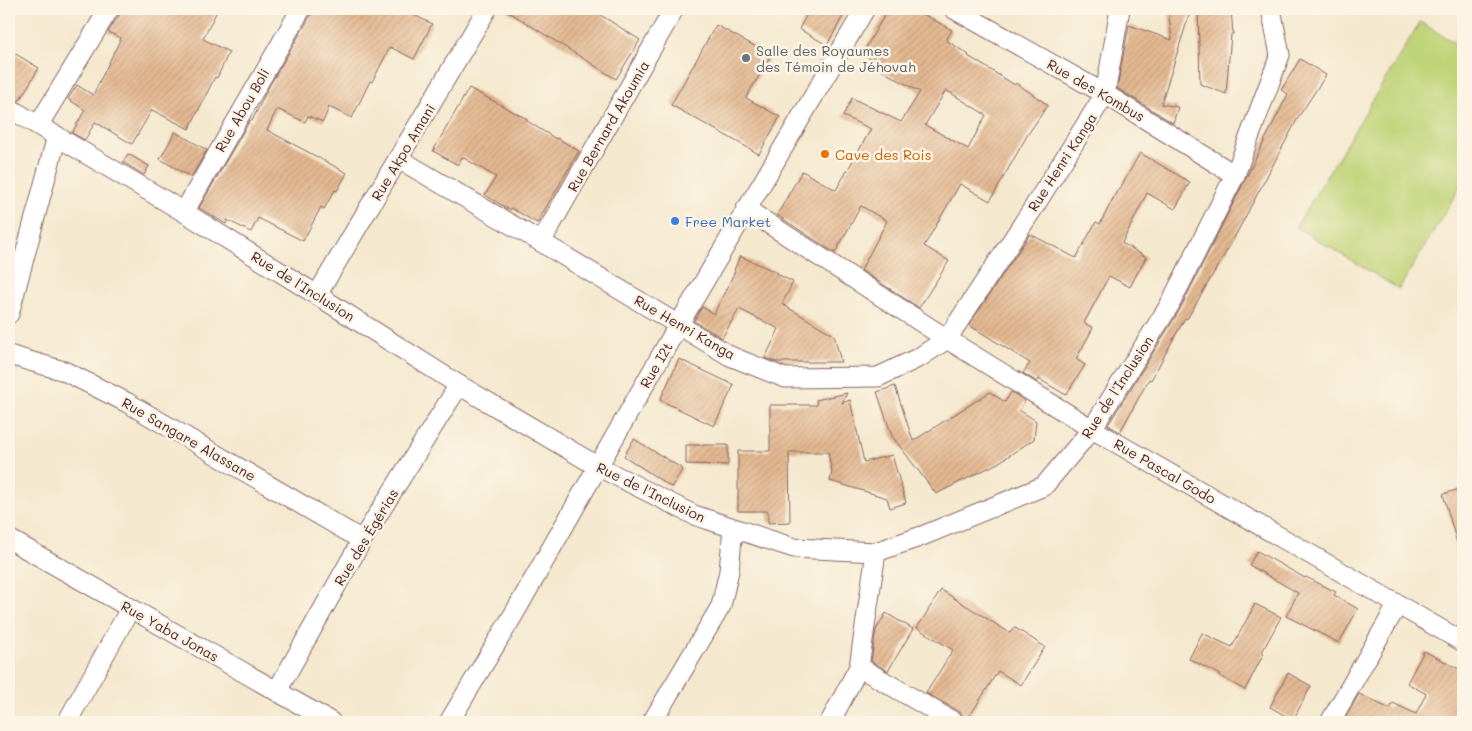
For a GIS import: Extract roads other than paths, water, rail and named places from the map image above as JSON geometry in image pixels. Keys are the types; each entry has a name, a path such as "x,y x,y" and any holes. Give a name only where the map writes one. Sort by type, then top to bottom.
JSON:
{"street":[{"path":"38,124 109,9"},
{"name":"Rue Abou Boli","path":"184,212 301,9"},
{"name":"Rue Akpo Amani","path":"318,294 488,9"},
{"name":"Rue Bernard Akoumia","path":"541,242 674,9"},
{"name":"Rue I2t","path":"450,722 679,324 865,9"},
{"name":"Rue des Kombus","path":"954,9 1105,94 1235,175"},
{"name":"Rue Henri Kanga","path":"399,159 730,356 784,378 878,377 920,357 947,338 1032,210 1105,94 1120,9"},
{"name":"Rue de l'Inclusion","path":"9,108 318,294 459,385 597,466 694,515 794,548 876,552 922,536 1044,486 1092,430 1169,306 1235,175 1280,55 1270,9"},
{"path":"9,314 57,136"},
{"name":"Rue Pascal Godo","path":"746,209 1092,430 1463,642"},
{"name":"Rue Sangare Alassane","path":"9,354 64,371 128,403 362,540"},
{"name":"Rue des Égérias","path":"277,691 362,540 459,385"},
{"path":"652,722 721,606 729,571 733,528"},
{"name":"Rue Yaba Jonas","path":"9,539 331,722"},
{"path":"830,722 859,667 876,552"},
{"path":"1330,722 1398,604"},
{"path":"67,722 130,609"},
{"path":"859,667 954,722"}],"place":[{"name":"Salle des Royaumes des Témoin de Jéhovah","path":"746,58"},
{"name":"Cave des Rois","path":"825,154"},
{"name":"Free Market","path":"675,221"}]}
